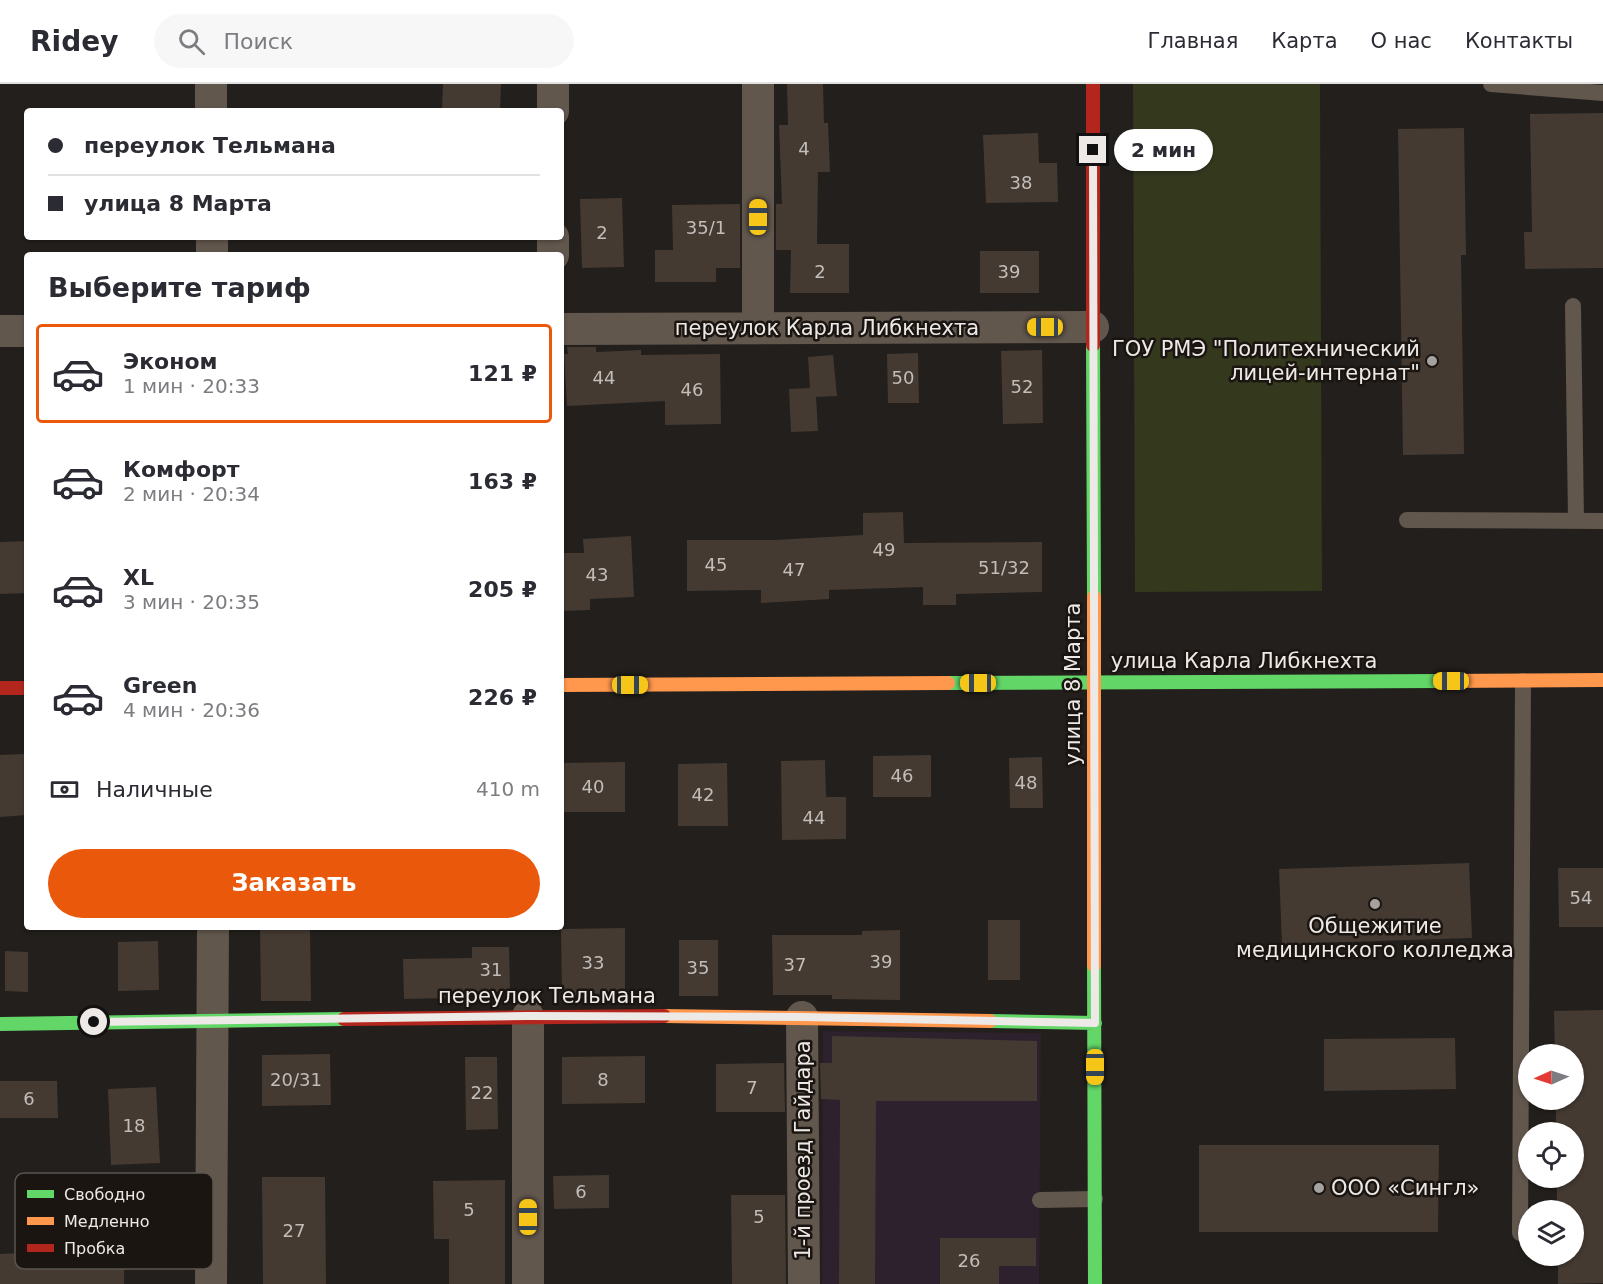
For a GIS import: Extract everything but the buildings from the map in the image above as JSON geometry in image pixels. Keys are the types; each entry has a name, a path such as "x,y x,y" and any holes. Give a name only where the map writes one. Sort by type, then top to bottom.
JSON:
{"street":[{"path":"211,84 211,108"},
{"path":"553,84 553,108"},
{"path":"758,84 758,328"},
{"name":"улица 8 Марта","path":"1093,84 1095,1284"},
{"name":"переулок Карла Либкнехта","path":"564,329 1093,327"},
{"path":"0,332 24,331"},
{"name":"улица Карла Либкнехта","path":"564,685 1603,680"},
{"path":"0,688 24,688"},
{"path":"212,1173 213,930"},
{"path":"528,1016 528,1284"},
{"name":"переулок Тельмана","path":"0,1024 528,1016 802,1017 1095,1023"},
{"name":"1-й проезд Гайдара","path":"802,1017 804,1284"},
{"path":"212,1269 212,1284"}],"lane":[{"path":"1491,84 1603,93"},
{"path":"1573,306 1576,521"},
{"path":"1407,520 1603,521"},
{"path":"1520,1200 1522,681"},
{"path":"1040,1200 1095,1199"}],"shaded area":[{"path":"823,1031 1041,1033 1039,1284 822,1284"}],"green space":[{"path":"1133,84 1320,84 1322,591 1135,592"}],"traffic: fast":[{"path":"1093,345 1094,597"},
{"path":"948,683 1443,681"},
{"path":"1094,965 1095,1284"},
{"path":"0,1024 344,1019"},
{"path":"990,1021 1095,1023"}],"traffic: slow":[{"path":"1094,597 1094,965"},
{"path":"1443,681 1603,680"},
{"path":"564,685 948,683"},
{"path":"664,1016 990,1021"}],"traffic: jam":[{"path":"1093,84 1093,345"},
{"path":"0,688 24,688"},
{"path":"344,1019 664,1016"}],"place":[{"name":"ГОУ РМЭ \"Политехнический лицей-интернат\"","path":"1432,361"},
{"name":"Общежитие медицинского колледжа","path":"1375,904"},
{"name":"ООО «Сингл»","path":"1319,1188"}],"route":[{"path":"94,1022 528,1016 802,1017 1095,1023 1093,150"}]}
